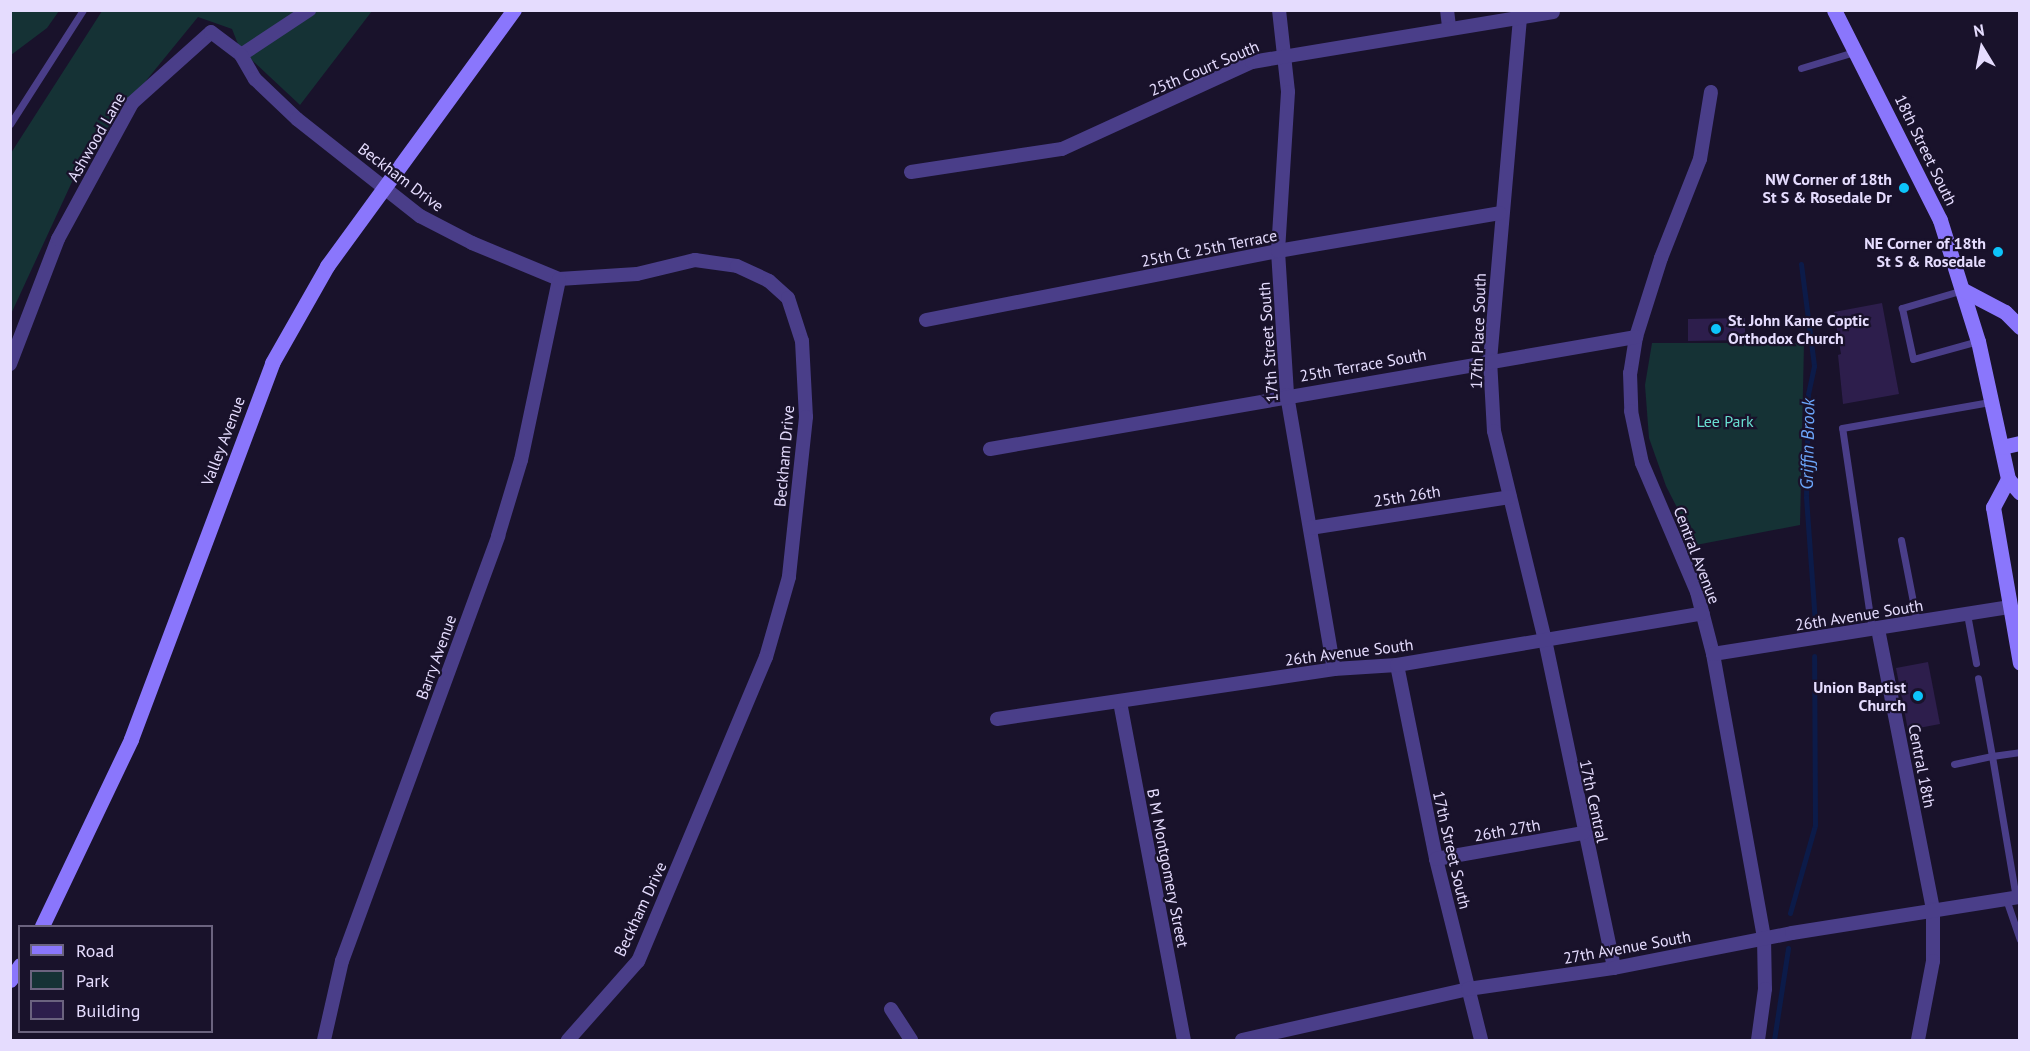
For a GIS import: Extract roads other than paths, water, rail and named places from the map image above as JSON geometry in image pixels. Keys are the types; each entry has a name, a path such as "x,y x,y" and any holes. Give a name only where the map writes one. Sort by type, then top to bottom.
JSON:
{"main road":[{"name":"Valley Avenue","path":"43,925 131,739 272,363 327,266 514,10"},
{"name":"18th Street South","path":"1834,10 1857,51 1940,220 1978,341 2002,447 2014,478"},
{"path":"1963,290 2005,312 2019,327"},
{"path":"2002,447 2019,443"},
{"path":"2014,478 2019,493"},
{"path":"2014,478 1993,507 2019,660"}],"street":[{"path":"241,55 309,10"},
{"name":"17th Street South","path":"1279,10 1286,54 1288,92 1278,251 1287,395 1334,669"},
{"path":"1447,10 1449,27"},
{"name":"25th Court South","path":"911,172 1062,149 1252,62 1286,54 1553,12"},
{"name":"17th Place South","path":"1520,18 1500,213 1490,360 1494,431 1545,640"},
{"name":"Ashwood Lane","path":"10,364 58,239 132,103 211,32 241,55 255,79 297,119"},
{"name":"Central Avenue","path":"1711,92 1700,159 1661,258 1636,337 1630,373 1631,411 1642,463 1703,613 1713,654 1764,938 1765,989 1758,1041"},
{"name":"Beckham Drive","path":"297,119 386,186 420,216 472,243 559,279 637,274 695,260 737,266 770,281 788,298 802,341 806,417 789,577 766,657 638,961 568,1041"},
{"name":"25th Ct 25th Terrace","path":"926,320 1278,251 1500,213"},
{"name":"Barry Avenue","path":"324,1041 342,962 514,482 559,279"},
{"name":"25th Terrace South","path":"990,449 1287,395 1636,337"},
{"name":"25th 26th","path":"1310,528 1510,497"},
{"name":"26th Avenue South","path":"1713,654 2010,607"},
{"name":"26th Avenue South","path":"998,719 1334,669 1397,665 1703,613"},
{"name":"Central 18th","path":"1875,630 1933,909 1933,961 1918,1041"},
{"name":"17th Central","path":"1545,640 1614,968"},
{"name":"17th Street South","path":"1397,665 1436,859 1481,1041"},
{"name":"B M Montgomery Street","path":"1120,702 1184,1041"},
{"name":"26th 27th","path":"1436,859 1584,833"},
{"name":"27th Avenue South","path":"1242,1041 1298,1034 1468,989 1614,968 1764,938 1933,909 2014,898"},
{"path":"891,1009 910,1041"}],"lane":[{"path":"10,124 83,10"},
{"path":"1801,68 1857,51"},
{"path":"1963,290 1902,308 1913,359 1978,341"},
{"path":"1875,630 1842,428 1992,402"},
{"path":"1901,540 1917,622"},
{"path":"1967,614 1976,663"},
{"path":"1978,678 2019,940"},
{"path":"1954,764 2019,752"}],"waterway":[{"name":"Griffin Brook","path":"1801,264 1814,366 1808,395 1806,497 1815,624"},
{"name":"Griffin Brook","path":"1790,913 1815,825 1814,656"},
{"name":"Griffin Brook","path":"1774,1040 1788,948"}],"place":[{"name":"NW Corner of 18th St S & Rosedale Dr","path":"1904,188"},
{"name":"NE Corner of 18th St S & Rosedale","path":"1998,252"},
{"name":"St. John Kame Coptic Orthodox Church","path":"1716,329"},
{"name":"Union Baptist Church","path":"1918,696"}],"park label":[{"name":"Lee Park","path":"1725,421"}]}
